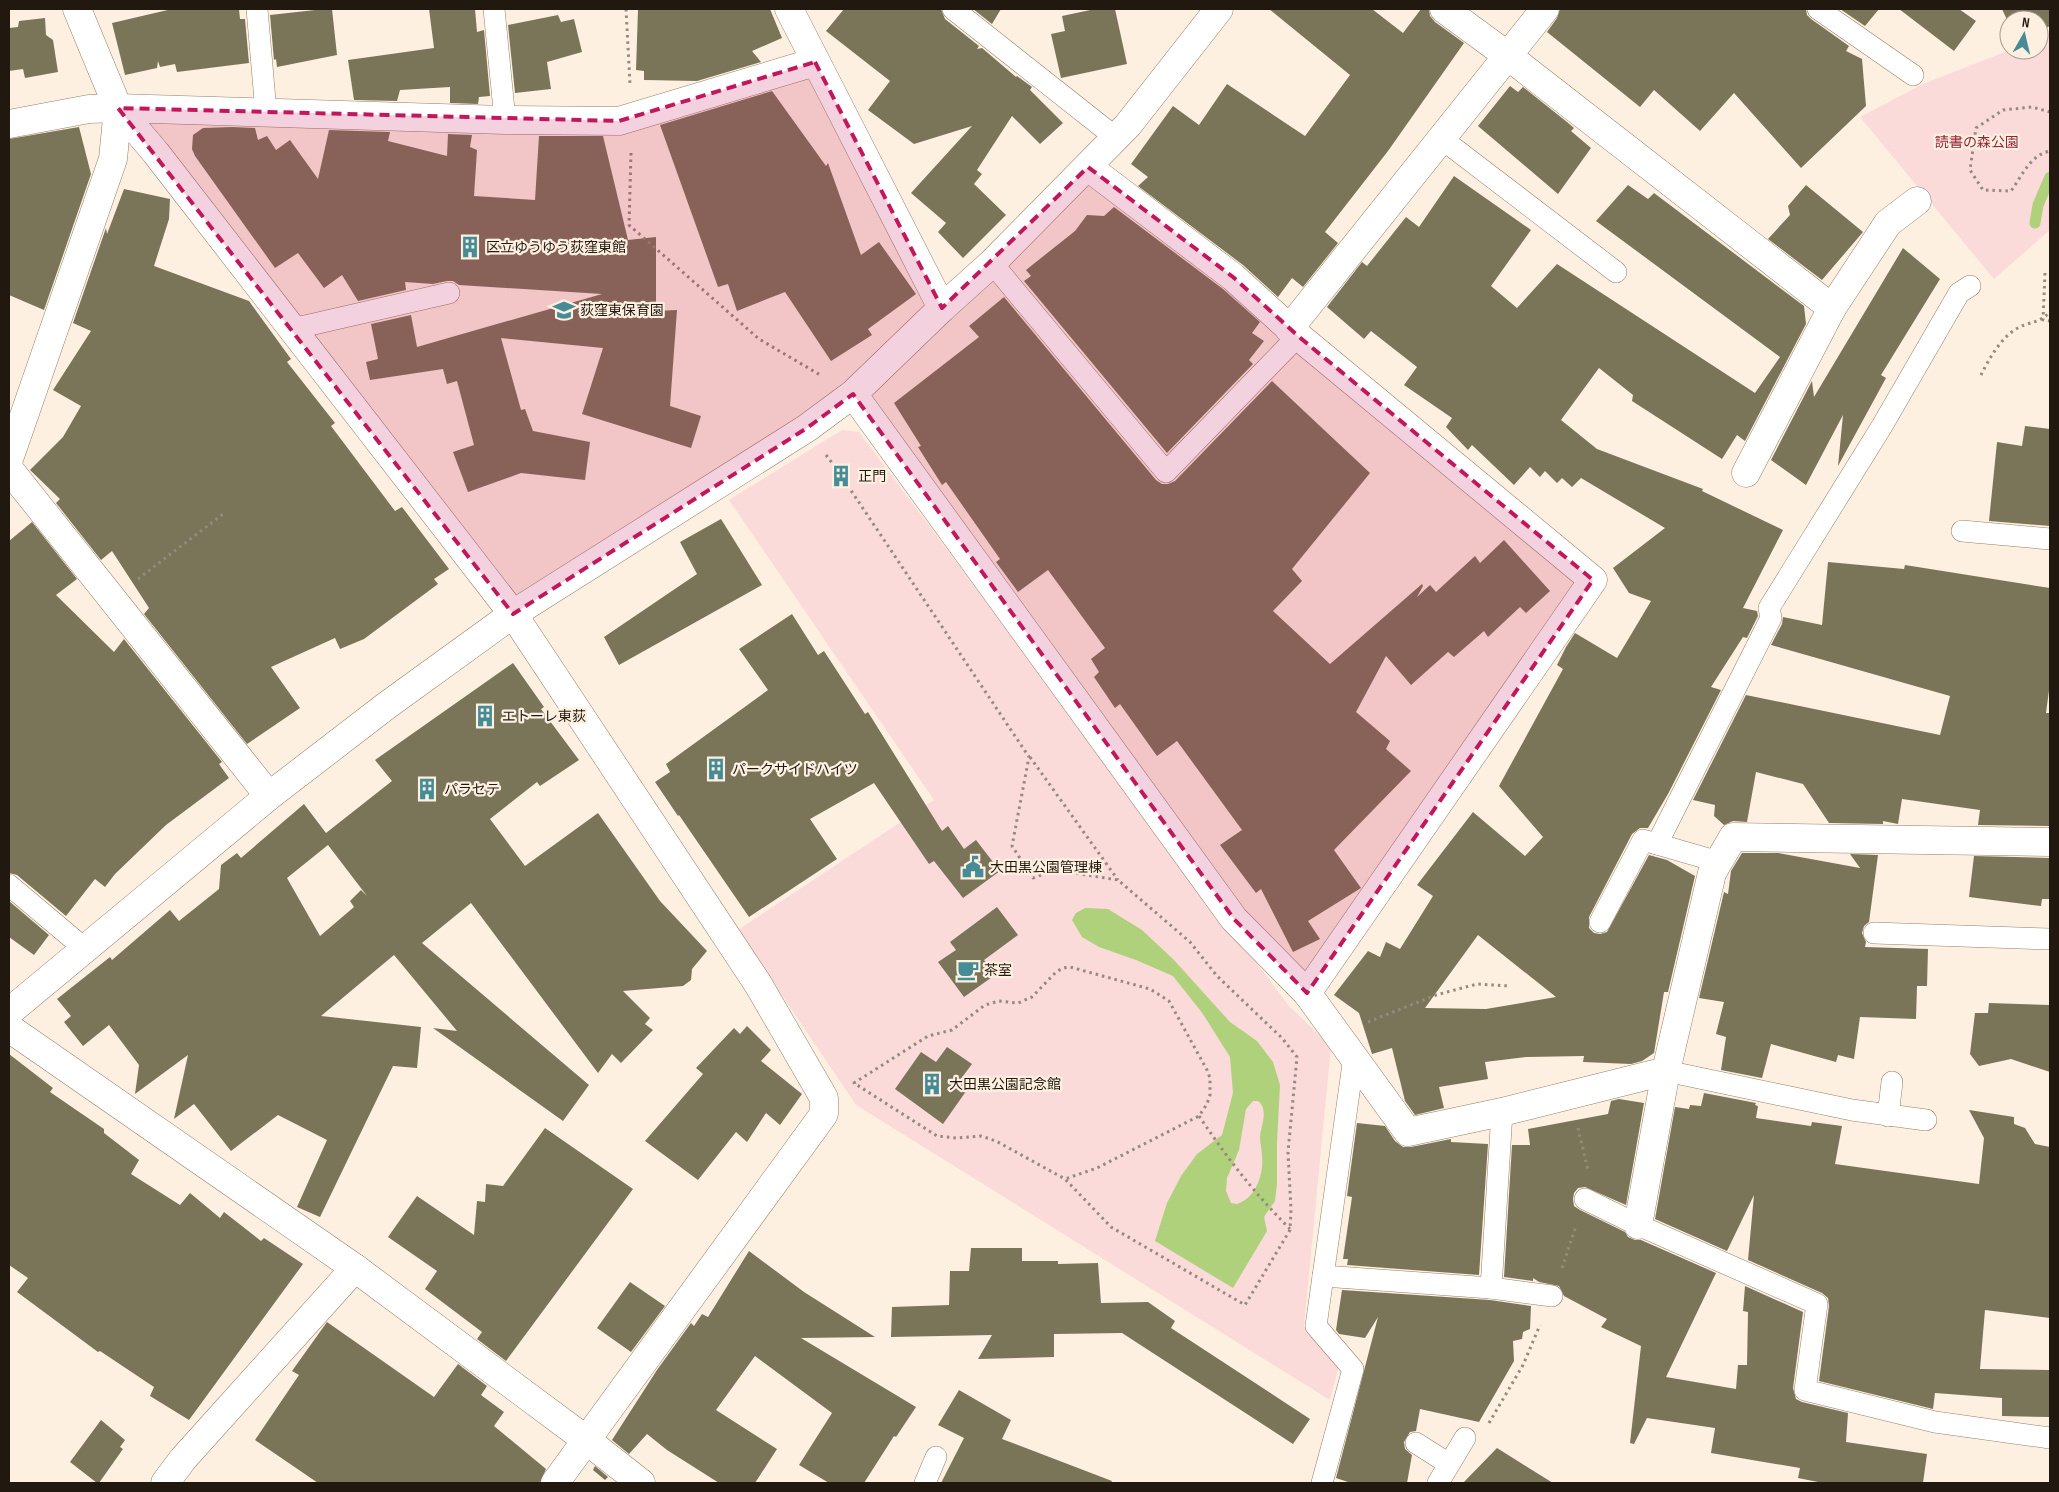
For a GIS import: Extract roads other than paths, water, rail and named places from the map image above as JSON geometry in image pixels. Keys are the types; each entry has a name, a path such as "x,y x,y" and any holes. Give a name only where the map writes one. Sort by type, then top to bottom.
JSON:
{"street":[{"path":"77,9 118,108 156,153 513,614 758,984 824,1098 824,1114 585,1439 555,1483"},
{"path":"789,9 814,62 942,308"},
{"path":"9,1012 269,796 386,706 513,614 807,428 853,394 942,308 992,263 1128,125 1219,9"},
{"path":"1444,9 1508,56 1832,308"},
{"path":"1294,333 1442,139 1545,9"},
{"path":"9,124 89,109 118,108 620,122 814,62"},
{"path":"9,459 113,159 118,108"},
{"path":"1088,166 1233,277 1294,333 1593,580 1307,993"},
{"path":"1746,473 1832,308 1888,223 1916,201"},
{"path":"853,394 1234,919 1307,993 1408,1132 1502,1112 1666,1071"},
{"path":"9,469 269,796"},
{"path":"1638,1225 1666,1071 1712,873 1732,836 2050,842"},
{"path":"9,1028 355,1268 585,1439 641,1483"},
{"path":"165,1483 183,1459 355,1268"}],"lane":[{"path":"257,9 266,112"},
{"path":"494,9 505,120"},
{"path":"953,9 1115,137"},
{"path":"1818,9 1913,75"},
{"path":"1442,139 1616,272"},
{"path":"992,263 1166,472 1294,333"},
{"path":"1657,844 1771,618 1769,608 1882,426 1959,293 1970,286"},
{"path":"292,329 449,293"},
{"path":"1962,531 2050,540"},
{"path":"1600,922 1644,840 1718,862"},
{"path":"9,885 85,949"},
{"path":"1874,933 2050,939"},
{"path":"1322,1483 1354,1369 1316,1326 1354,1057"},
{"path":"1666,1071 1852,1110 1926,1120"},
{"path":"1888,1116 1892,1082"},
{"path":"1491,1288 1502,1112"},
{"path":"1585,1199 1638,1225 1817,1304 1805,1390 1935,1422 2050,1438"},
{"path":"1323,1276 1491,1288 1552,1296"},
{"path":"1438,1483 1465,1438"},
{"path":"1416,1444 1449,1464"},
{"path":"925,1483 936,1457"}],"waterway":[{"path":"2035,223 2038,205 2050,177"}],"place":[{"name":"区立ゆうゆう荻窪東館","path":"470,247"},
{"name":"荻窪東保育園","path":"564,310"},
{"name":"正門","path":"841,476"},
{"name":"エトーレ東荻","path":"485,716"},
{"name":"パークサイドハイツ","path":"716,769"},
{"name":"パラセテ","path":"427,789"},
{"name":"大田黒公園管理棟","path":"973,867"},
{"name":"茶室","path":"968,970"},
{"name":"大田黒公園記念館","path":"932,1084"}],"park label":[{"name":"読書の森公園","path":"1977,142"}]}
